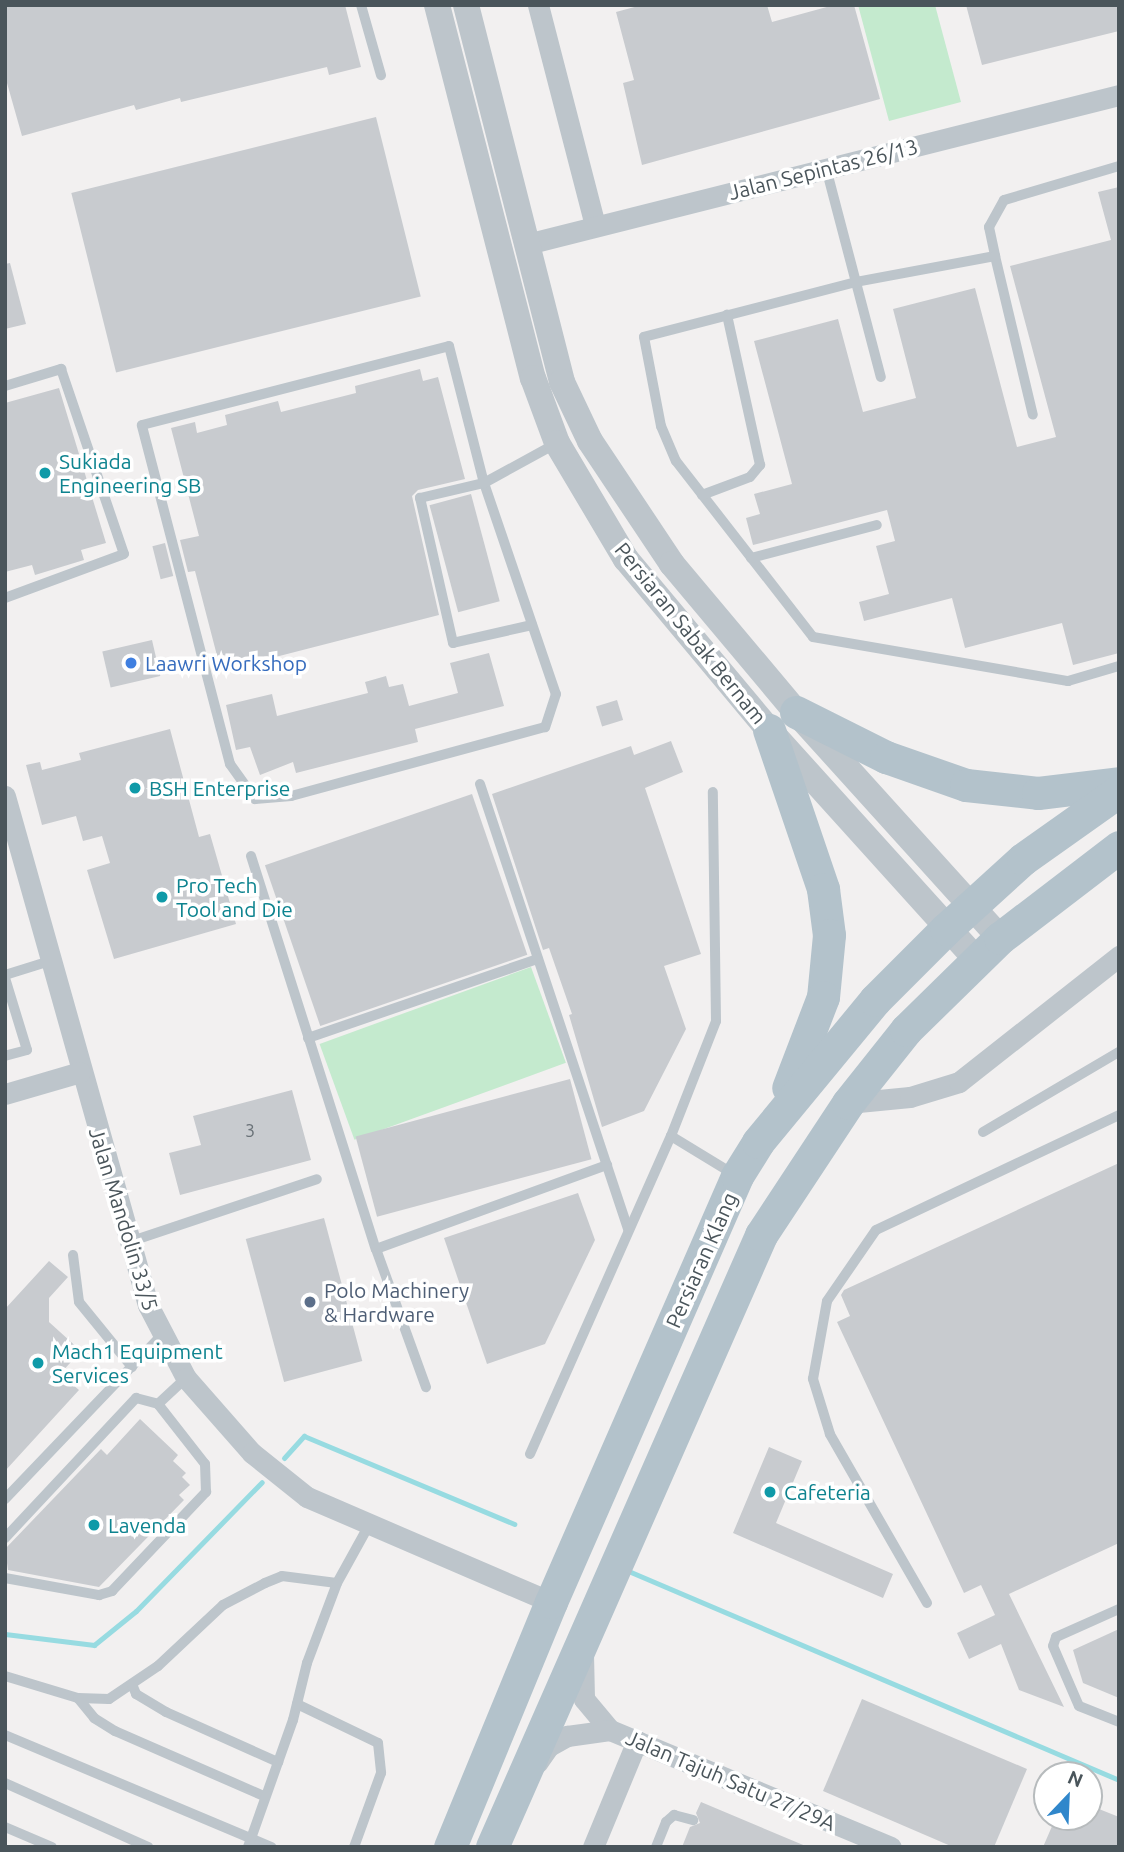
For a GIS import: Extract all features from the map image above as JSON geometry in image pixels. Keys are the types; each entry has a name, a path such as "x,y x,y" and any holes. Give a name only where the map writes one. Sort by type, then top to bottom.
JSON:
{"main road":[{"path":"796,712 886,757 965,785 1038,793 1119,783"},
{"path":"758,1142 808,1042 823,997 829,935 820,879 769,730"},
{"name":"Persiaran Klang","path":"450,1847 551,1602 737,1176 758,1142 875,1000 946,929 1023,859 1119,791"},
{"path":"492,1847 584,1631 761,1235 848,1103 906,1030 989,950 1119,847"}],"street":[{"name":"Persiaran Sabak Bernam","path":"437,5 533,378 557,443 626,559 769,730 946,929 989,950"},
{"name":"Persiaran Sabak Bernam","path":"466,5 562,382 590,440 672,564 796,712 970,906 989,950"},
{"path":"538,5 595,226"},
{"name":"Jalan Sepintas 26/13","path":"527,244 1119,95"},
{"name":"Jalan Mandolin 33/5","path":"5,796 129,1242 161,1336 186,1378 275,1475 307,1497 551,1602"},
{"path":"848,1103 910,1097 959,1082 1119,956"},
{"path":"5,1094 80,1072"},
{"name":"Jalan Tajuh Satu 27/29A","path":"584,1631 584,1699 610,1730 891,1847"},
{"name":"Jalan Tajuh Satu 27/29A","path":"516,1791 549,1746 567,1736 610,1730"},
{"path":"593,1847 637,1741"}],"lane":[{"path":"361,5 381,75"},
{"path":"1033,415 989,227 1004,200 1119,166"},
{"path":"826,169 881,377"},
{"path":"996,256 856,282 644,337 661,426 676,461 813,637 1068,681 1119,666"},
{"path":"702,495 750,477 760,466 727,315"},
{"path":"449,346 484,483 556,694 545,727 291,796 255,799 230,764 142,425 449,346"},
{"path":"5,386 61,369 124,554 5,598"},
{"path":"532,625 453,643 420,498 484,483 557,443"},
{"path":"751,558 877,525"},
{"path":"480,783 628,1230"},
{"path":"530,1454 671,1136 716,1021 713,792"},
{"path":"251,856 376,1249 426,1387"},
{"path":"308,1038 537,959"},
{"path":"5,1056 27,1050 5,976 50,961"},
{"path":"984,1132 1119,1052"},
{"path":"927,1604 830,1434 813,1379 827,1301 876,1230 1119,1115"},
{"path":"671,1136 737,1176"},
{"path":"376,1249 607,1165"},
{"path":"129,1242 317,1179"},
{"path":"73,1255 79,1302 132,1367"},
{"path":"5,1499 161,1336"},
{"path":"158,1404 186,1378"},
{"path":"5,1538 136,1398 158,1404 205,1464 206,1492 112,1591 99,1595 5,1578"},
{"path":"249,1843 337,1583 369,1525"},
{"path":"5,1676 78,1698 109,1699 158,1666 223,1605 265,1583 282,1576 337,1583"},
{"path":"1119,1609 1056,1637 1053,1646 1079,1706 1119,1722"},
{"path":"132,1684 136,1694 166,1712 278,1762"},
{"path":"78,1698 94,1718 115,1731 264,1796"},
{"path":"297,1704 378,1743 380,1773 354,1847"},
{"path":"5,1735 249,1843 271,1847"},
{"path":"5,1783 148,1847"},
{"path":"656,1847 666,1822 674,1815 693,1820"},
{"path":"5,1827 52,1847"}],"green space":[{"path":"858,5 935,5 961,102 889,121"},
{"path":"531,967 566,1063 354,1140 320,1044"}],"building":[{"path":"5,5 345,5 361,67 329,75 327,67 181,102 180,98 136,110 134,105 22,136 5,76"},
{"path":"642,5 767,5 772,22 834,5 854,5 880,99 642,165 623,83 634,80 616,12"},
{"path":"966,5 1119,5 1119,31 982,65"},
{"path":"376,117 421,297 116,372 71,193"},
{"path":"1119,187 1119,653 1073,665 1062,623 965,648 952,598 864,621 859,602 889,594 876,546 895,541 887,510 753,545 746,518 760,514 754,494 792,484 754,341 838,319 863,412 916,398 893,309 975,288 1017,447 1056,437 1010,266 1111,240 1098,192"},
{"path":"10,263 26,324 5,329 5,264"},
{"path":"420,369 423,381 438,377 465,479 418,490 412,496 439,615 221,671 195,571 188,572 180,540 199,536 171,428 195,422 197,433 227,425 225,415 278,401 281,412 356,393 355,386"},
{"name":"Sukiada Engineering SB","path":"59,388 106,543 81,550 84,560 35,575 32,565 5,572 5,403"},
{"path":"471,494 500,601 458,612 429,505"},
{"path":"165,543 173,576 161,579 152,546"},
{"name":"Laawri Workshop","path":"152,640 160,676 111,688 102,651"},
{"path":"489,653 504,706 415,729 418,742 296,773 293,762 260,775 250,747 236,750 226,705 272,694 277,716 368,693 365,682 386,676 389,687 403,684 409,706 458,693 450,663"},
{"path":"617,700 623,720 602,727 596,706"},
{"path":"170,729 199,837 210,834 236,924 114,959 87,870 110,863 102,836 83,841 76,816 42,825 26,765 40,762 42,770 81,760 79,753"},
{"path":"671,741 683,772 645,788 701,954 664,966 686,1029 644,1111 602,1127 569,1015 572,1014 549,948 543,950 492,794 631,746 634,755"},
{"path":"472,794 527,955 320,1026 265,865"},
{"path":"570,1079 591,1159 377,1217 356,1136"},
{"path":"292,1090 311,1160 180,1195 169,1153 201,1145 193,1116"},
{"path":"1119,1163 1119,1543 1009,1594 1064,1707 1019,1690 1001,1644 969,1659 957,1633 995,1615 981,1585 964,1593 837,1322 850,1316 841,1295 844,1290"},
{"path":"578,1193 595,1240 545,1344 487,1364 444,1238"},
{"path":"324,1218 362,1361 284,1382 246,1239"},
{"name":"Mach1 Equipment Services","path":"49,1261 68,1277 49,1298 49,1322 81,1351 60,1374 79,1390 5,1471 5,1309"},
{"name":"Lavenda","path":"140,1419 178,1455 173,1461 186,1473 182,1477 190,1485 179,1495 184,1500 99,1587 8,1570 5,1549 101,1449 107,1455"},
{"name":"Cafeteria","path":"769,1447 802,1461 776,1523 893,1574 883,1598 733,1533"},
{"path":"1119,1629 1119,1698 1083,1683 1073,1650"},
{"path":"862,1699 1027,1769 994,1847 953,1847 823,1791"},
{"path":"701,1802 808,1847 682,1847 690,1827 700,1823 696,1813"},
{"path":"1103,1811 1119,1817 1119,1847 1043,1847 1050,1831 1103,1831"}],"waterway":[{"path":"284,1458 304,1436 514,1524"},
{"path":"5,1634 94,1645 136,1611 262,1482"},
{"path":"626,1570 1119,1780"}],"place":[{"name":"Sukiada Engineering SB","path":"45,473"},
{"name":"Laawri Workshop","path":"131,663"},
{"name":"BSH Enterprise","path":"135,788"},
{"name":"Pro Tech Tool and Die","path":"162,897"},
{"name":"Polo Machinery & Hardware","path":"310,1302"},
{"name":"Mach1 Equipment Services","path":"38,1363"},
{"name":"Cafeteria","path":"770,1492"},
{"name":"Lavenda","path":"94,1525"}]}
